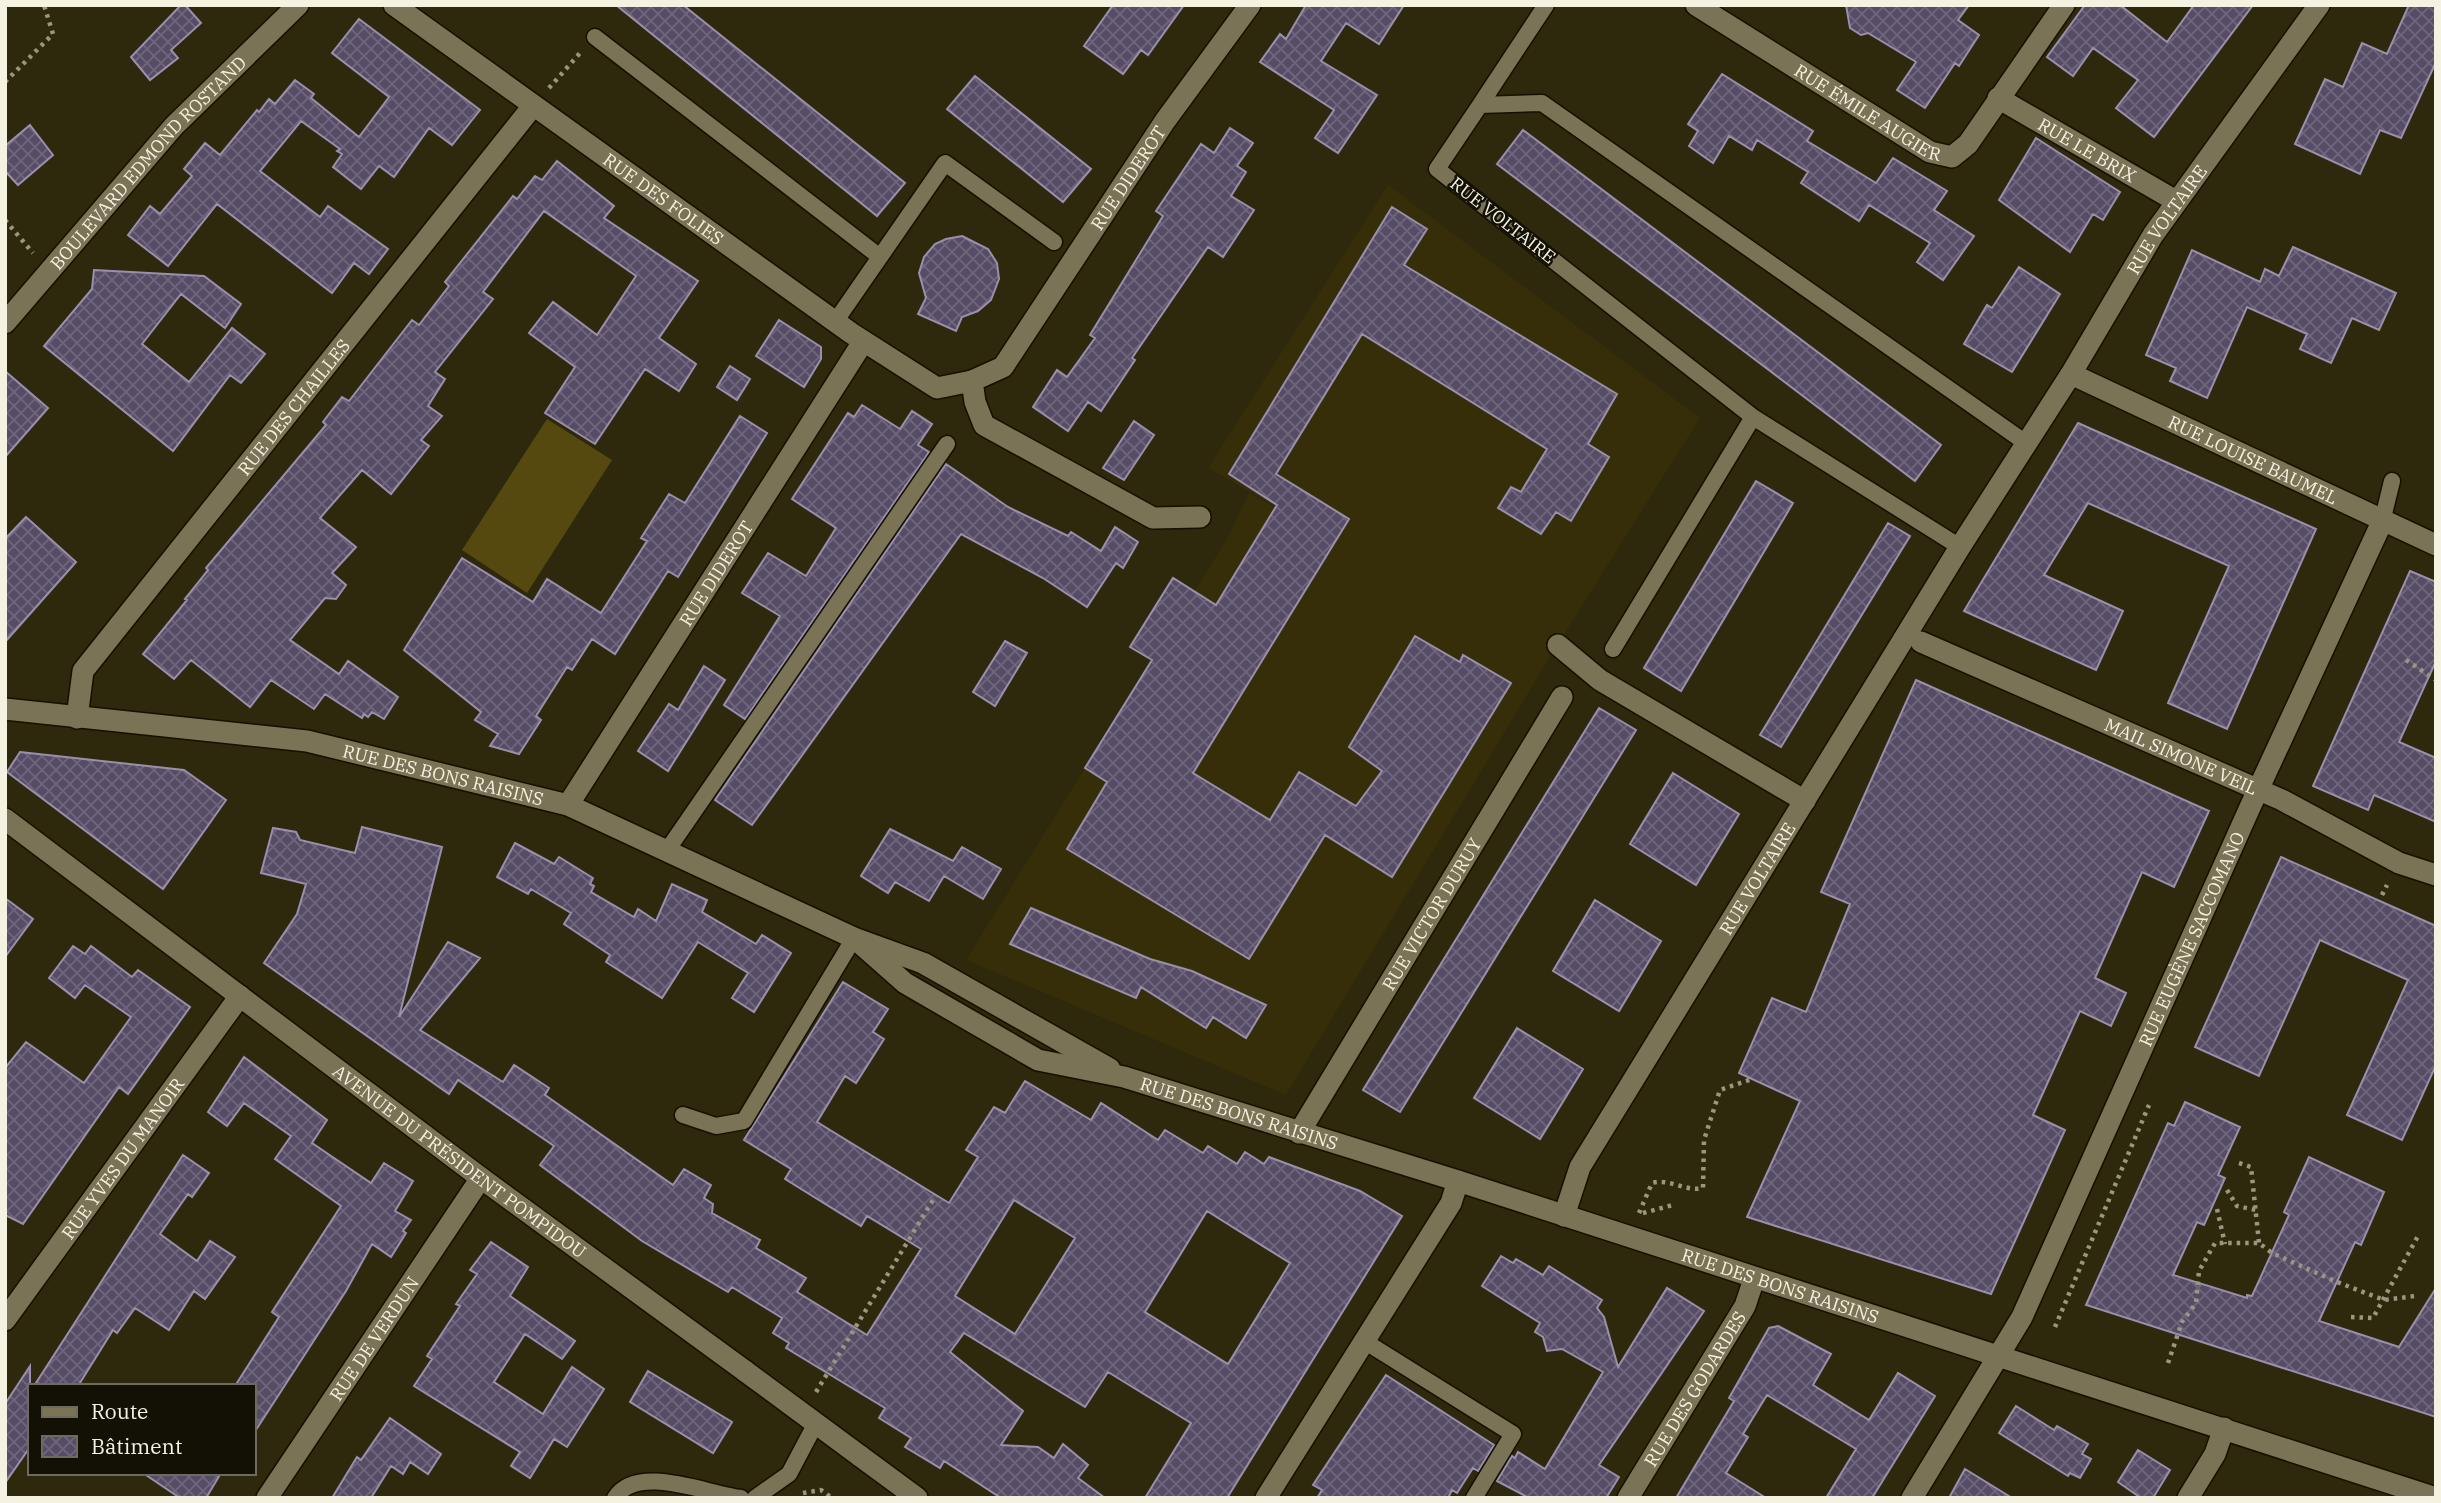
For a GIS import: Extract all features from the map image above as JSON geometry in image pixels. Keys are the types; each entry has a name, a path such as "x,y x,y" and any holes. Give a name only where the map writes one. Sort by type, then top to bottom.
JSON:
{"street":[{"name":"BOULEVARD EDMOND ROSTAND","path":"5,323 174,126 298,5"},
{"name":"RUE DES FOLIES","path":"394,5 863,342 937,388"},
{"name":"RUE DIDEROT","path":"937,388 972,381 1003,367 1166,121 1250,5"},
{"name":"RUE ÉMILE AUGIER","path":"1696,5 1930,152 1952,157 1968,144 2064,5"},
{"name":"RUE VOLTAIRE","path":"1564,1216 1580,1167 1960,547 2071,374 2176,201 2319,5"},
{"name":"RUE LE BRIX","path":"1998,98 2176,201"},
{"name":"RUE DES CHAILLES","path":"77,718 83,671 533,106"},
{"name":"RUE DIDEROT","path":"568,805 863,342"},
{"name":"RUE LOUISE BAUMEL","path":"2071,374 2436,545"},
{"path":"972,381 975,402 984,425 1153,518 1200,517"},
{"name":"RUE EUGÈNE SACCOMANO","path":"1912,1498 2022,1317 2258,790 2382,522"},
{"name":"MAIL SIMONE VEIL","path":"1921,642 2258,790 2399,863 2436,875"},
{"path":"1558,645 1600,680 1805,801"},
{"name":"RUE VICTOR DURUY","path":"1299,1133 1562,697"},
{"name":"RUE DES BONS RAISINS","path":"5,709 307,741 568,805 854,938 923,963 1124,1077 1458,1181 2436,1498"},
{"name":"AVENUE DU PRÉSIDENT POMPIDOU","path":"5,819 481,1178 916,1498"},
{"name":"RUE YVES DU MANOIR","path":"5,1320 240,996"},
{"name":"RUE DE VERDUN","path":"267,1498 481,1178"},
{"path":"1266,1498 1451,1203 1458,1181"},
{"name":"RUE DES GODARDES","path":"1628,1498 1745,1306 1755,1279"},
{"path":"2188,1498 2215,1454 2224,1428"}],"lane":[{"path":"1479,104 1546,5"},
{"path":"595,37 880,257"},
{"path":"1479,104 1542,103 2026,443"},
{"name":"RUE VOLTAIRE","path":"1479,104 1437,169 1753,416 1960,547"},
{"path":"835,322 945,163 1054,242"},
{"path":"1612,649 1753,416"},
{"path":"666,852 947,444"},
{"path":"2382,522 2392,481"},
{"path":"683,1115 716,1126 744,1121 854,938"},
{"path":"1364,1341 1513,1434 1474,1498"},
{"path":"755,1498 789,1474 816,1423"},
{"path":"615,1498 621,1489 646,1479 741,1498"}],"path":[{"path":"5,82 53,34 44,5"},
{"path":"533,106 595,37"},
{"path":"5,220 49,272"},
{"path":"2406,660 2436,680"},
{"path":"1639,1214 1652,1183 1662,1180 1695,1189 1703,1188 1704,1140 1720,1090 1752,1079"},
{"path":"2055,1328 2149,1105"},
{"path":"2239,1163 2251,1167 2259,1243"},
{"path":"2227,1190 2237,1206 2256,1210"},
{"path":"816,1393 936,1195"},
{"path":"2217,1209 2225,1244"},
{"path":"2351,1317 2374,1318 2418,1236"},
{"path":"2168,1363 2182,1322 2196,1303 2199,1271 2215,1243 2259,1243 2272,1253 2384,1300 2415,1296"}],"shaded area":[{"path":"1388,185 1700,418 1548,660 1286,1095 966,960 1228,537 1249,493 1366,558 1208,468"},
{"path":"547,419 612,460 527,593 462,550"}],"building":[{"path":"181,5 185,5 201,23 171,50 178,58 150,80 131,57"},
{"path":"616,5 683,5 905,183 877,216"},
{"path":"1113,5 1184,5 1148,55 1141,50 1123,74 1084,46"},
{"path":"1306,5 1404,5 1379,44 1346,23 1321,61 1377,95 1338,153 1315,138 1334,110 1260,62 1280,34 1286,39"},
{"path":"1846,5 1969,5 1958,20 1979,35 1959,66 1955,63 1925,108 1897,90 1916,62 1868,33 1861,35 1850,28"},
{"path":"2085,5 2120,5 2167,42 2194,5 2253,5 2154,137 2116,108 2138,80 2093,48 2073,76 2047,57"},
{"path":"2409,5 2436,5 2436,62 2401,138 2380,130 2360,174 2295,144 2325,79 2343,87 2362,43 2387,54"},
{"path":"359,19 480,110 452,145 429,128 394,177 379,166 361,189 333,167 342,154 337,151 340,149 301,121 260,171 320,217 328,206 388,249 369,274 354,263 332,293 217,204 168,266 128,235 150,206 160,214 192,176 184,169 205,143 220,155 257,110 259,112 269,99 275,104 295,80 314,94 311,98 359,137 389,97 332,53"},
{"path":"1722,74 1813,131 1807,141 1876,183 1893,158 1947,191 1934,210 1974,236 1943,280 1917,262 1930,243 1869,205 1859,221 1801,183 1808,172 1757,140 1752,150 1729,136 1713,163 1689,146 1698,131 1688,124"},
{"path":"975,76 1091,169 1063,202 947,109"},
{"path":"30,125 53,155 18,185 5,171 5,146"},
{"path":"1230,128 1253,143 1237,166 1246,172 1231,196 1254,210 1223,257 1208,247 1132,358 1135,360 1101,411 1088,402 1068,431 1033,407 1057,370 1067,377 1095,338 1090,335 1163,216 1156,211 1201,144 1214,153"},
{"path":"1523,130 1941,445 1915,481 1497,164"},
{"path":"2036,138 2120,192 2103,220 2093,214 2070,252 1999,200"},
{"path":"557,161 614,206 604,218 698,281 659,338 696,364 679,391 645,369 595,444 545,413 575,367 529,333 553,302 597,335 636,276 544,211 483,292 493,299 435,372 445,379 428,406 442,416 421,440 429,446 391,494 362,470 320,518 356,547 332,573 346,585 336,599 325,598 290,640 339,674 348,661 398,697 384,719 372,712 368,717 364,714 362,718 325,694 314,709 271,680 250,707 191,660 174,679 143,654 187,600 185,599 208,570 206,568 326,425 323,422 342,397 349,401 412,320 419,325 449,286 445,282 513,196 517,199 535,176 542,180"},
{"path":"1392,207 1427,229 1404,265 1617,394 1588,444 1609,457 1571,521 1556,512 1541,534 1498,508 1511,487 1521,492 1547,449 1362,334 1276,474 1349,519 1193,773 1270,820 1299,772 1356,806 1382,771 1349,747 1415,636 1460,662 1463,655 1511,683 1392,877 1325,835 1249,959 1067,849 1107,782 1085,768 1152,660 1130,647 1173,578 1216,605 1277,505 1229,474"},
{"path":"962,236 988,249 997,263 999,279 991,300 978,311 962,317 956,331 918,314 926,298 919,273 924,257 935,244"},
{"path":"2293,247 2396,293 2379,330 2352,318 2331,363 2300,349 2307,334 2247,307 2207,398 2170,381 2176,368 2146,355 2192,250 2260,282 2265,269 2279,276"},
{"path":"2019,267 2060,294 2012,372 1964,344 1987,305 1992,308"},
{"path":"94,270 204,276 241,304 225,328 181,294 142,344 189,382 232,328 265,354 241,383 230,375 173,451 44,346 92,289"},
{"path":"779,320 821,347 821,359 804,387 756,356"},
{"path":"730,366 750,379 737,400 717,387"},
{"path":"5,371 48,408 5,457"},
{"path":"862,405 900,429 912,411 932,424 918,445 929,452 745,719 724,705 780,616 742,593 768,553 806,576 836,528 792,499 848,413 854,417"},
{"path":"740,416 767,433 678,577 668,571 615,654 592,639 572,670 567,667 536,716 541,720 519,754 490,746 498,734 475,720 481,712 404,650 462,558 533,602 547,579 601,613 647,541 641,538 669,494 685,503"},
{"path":"1134,421 1154,435 1124,480 1103,468"},
{"path":"2078,423 2316,529 2227,729 2168,703 2229,566 2088,503 2044,575 2123,611 2096,670 1964,611"},
{"path":"946,464 1008,507 1068,536 1071,532 1101,551 1115,527 1138,542 1123,568 1116,563 1087,607 1043,578 961,534 752,825 715,800"},
{"path":"1756,481 1793,503 1681,691 1644,668"},
{"path":"26,517 76,562 5,642 5,539"},
{"path":"1888,523 1910,536 1781,747 1760,735"},
{"path":"2410,571 2436,582 2436,661 2399,742 2436,758 2436,822 2374,795 2368,810 2313,786"},
{"path":"1005,641 1027,653 995,706 973,692"},
{"path":"704,666 725,680 668,771 638,751 669,704 678,710"},
{"path":"1916,680 2209,811 2174,887 2142,872 2095,978 2126,993 2111,1026 2080,1011 2033,1115 2065,1130 1991,1294 1747,1217 1800,1101 1739,1073 1772,998 1806,1012 1850,904 1821,892"},
{"path":"1599,708 1636,730 1400,1112 1363,1090"},
{"path":"20,752 184,770 226,800 163,889 7,772"},
{"path":"1673,773 1739,814 1696,885 1630,844"},
{"path":"362,827 442,847 399,1017 448,942 480,958 420,1030 503,1082 514,1065 549,1088 545,1095 673,1185 684,1169 711,1185 704,1198 713,1204 712,1213 760,1240 756,1248 806,1278 797,1292 867,1335 921,1249 867,1216 861,1226 785,1179 791,1169 744,1140 843,982 888,1009 873,1032 884,1039 856,1083 845,1076 817,1122 949,1203 978,1157 966,1150 994,1107 1005,1113 1025,1081 1091,1120 1101,1103 1158,1140 1165,1130 1203,1153 1208,1146 1237,1164 1245,1152 1264,1164 1269,1157 1360,1191 1402,1216 1227,1498 1145,1498 1191,1423 1108,1372 1085,1407 964,1333 950,1352 1023,1411 1001,1445 1038,1447 1054,1458 1063,1444 1088,1465 1078,1478 1105,1498 1001,1498 944,1461 940,1468 905,1447 911,1438 879,1418 885,1408 786,1348 789,1343 773,1333 782,1318 732,1287 728,1292 642,1241 540,1165 554,1146 458,1080 449,1094 264,963 297,914 306,884 261,873 273,828 296,832 300,840 355,853","holes":["1014,1200 1075,1238 1015,1334 955,1296","1207,1211 1290,1263 1228,1364 1145,1312"]},
{"path":"890,829 953,861 962,847 1001,869 983,899 944,876 929,901 895,882 888,893 861,876"},
{"path":"515,843 554,864 559,857 593,878 590,884 594,886 591,892 634,917 638,909 656,921 672,884 707,900 702,912 756,944 762,935 791,953 754,1012 732,998 748,973 698,942 662,998 606,962 610,955 564,924 571,913 531,889 528,894 497,877"},
{"path":"2281,857 2436,926 2436,1065 2402,1140 2347,1115 2408,980 2320,940 2259,1076 2195,1047"},
{"path":"5,898 33,919 5,957"},
{"path":"1595,900 1661,941 1619,1011 1553,971"},
{"path":"1031,908 1150,959 1192,971 1266,1005 1246,1038 1213,1017 1206,1028 1141,987 1136,998 1010,944"},
{"path":"73,946 85,954 91,946 132,977 138,970 190,1007 128,1094 119,1087 23,1224 5,1215 5,1068 26,1042 84,1083 131,1017 85,985 75,998 49,978"},
{"path":"1517,1028 1583,1069 1540,1139 1474,1098"},
{"path":"244,1057 327,1120 312,1143 371,1183 384,1163 413,1181 395,1211 411,1220 391,1257 372,1244 346,1291 256,1430 256,1384 236,1384 279,1317 272,1312 341,1206 275,1159 291,1136 244,1103 227,1126 208,1112"},
{"path":"2185,1102 2240,1127 2218,1175 2225,1178 2204,1225 2197,1222 2173,1275 2247,1298 2247,1295 2252,1296 2289,1215 2284,1212 2309,1157 2384,1192 2361,1245 2355,1242 2319,1321 2399,1347 2436,1288 2436,1417 2086,1305 2168,1123 2174,1126"},
{"path":"183,1155 209,1173 192,1197 188,1194 160,1234 197,1261 210,1241 235,1257 205,1299 194,1291 169,1330 135,1308 117,1333 113,1330 79,1384 35,1384"},
{"path":"491,1242 528,1267 510,1296 575,1341 562,1359 525,1334 494,1382 543,1414 572,1367 604,1389 567,1447 554,1439 530,1478 511,1466 520,1452 414,1386 432,1359 427,1356 460,1306 456,1304 477,1274 470,1270"},
{"path":"1501,1256 1513,1263 1516,1259 1543,1275 1549,1266 1602,1300 1597,1308 1604,1317 1618,1367 1667,1288 1704,1311 1599,1465 1619,1477 1606,1498 1529,1498 1497,1481 1512,1456 1515,1458 1518,1452 1545,1469 1603,1372 1562,1349 1547,1351 1543,1337 1535,1332 1540,1323 1482,1286"},
{"path":"1778,1326 1831,1354 1813,1385 1869,1420 1898,1373 1935,1396 1872,1498 1826,1498 1856,1449 1767,1395 1743,1434 1748,1437 1726,1473 1766,1498 1676,1498 1734,1401 1729,1398 1769,1328"},
{"path":"30,1366 28,1450 5,1483 5,1404"},
{"path":"648,1371 732,1422 713,1453 630,1402"},
{"path":"1386,1375 1494,1445 1478,1471 1473,1468 1457,1493 1452,1490 1448,1498 1317,1498 1322,1490 1313,1485"},
{"path":"2016,1406 2054,1430 2057,1426 2088,1444 2082,1454 2091,1459 2080,1478 2070,1473 2068,1476 1999,1433"},
{"path":"390,1418 441,1454 428,1474 410,1462 403,1474 391,1466 371,1498 332,1498 357,1457 361,1460"},
{"path":"2138,1450 2170,1470 2153,1498 2141,1498 2118,1482"},
{"path":"1965,1469 2012,1498 1949,1498"},
{"path":"146,1475 220,1475 206,1498 180,1498"}]}
